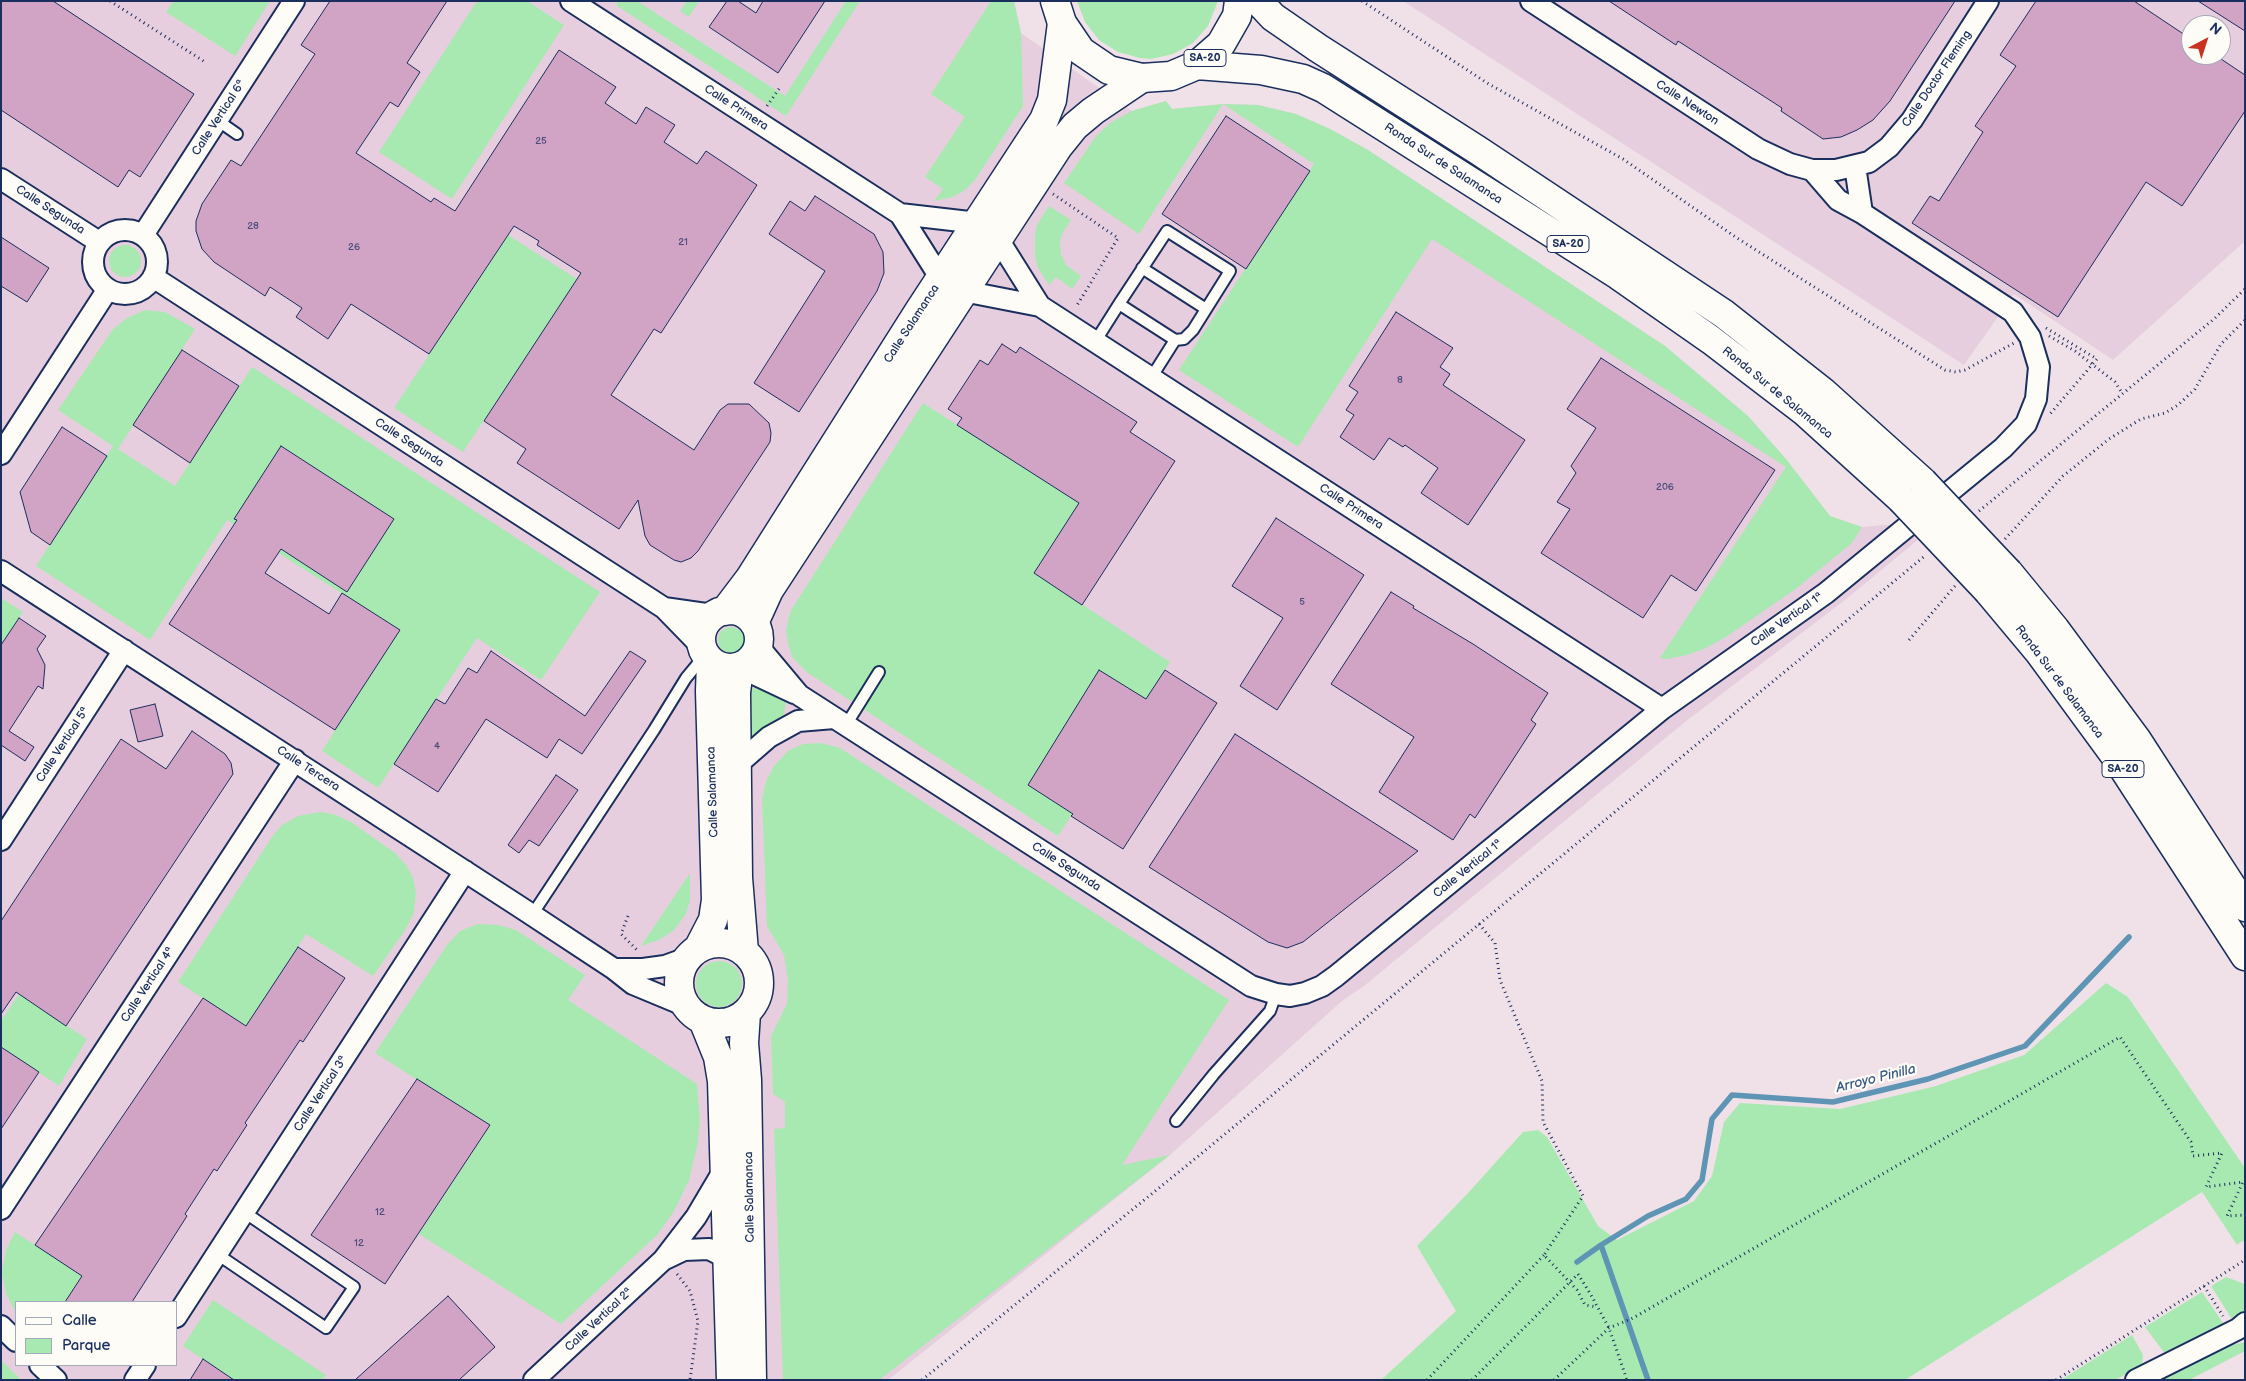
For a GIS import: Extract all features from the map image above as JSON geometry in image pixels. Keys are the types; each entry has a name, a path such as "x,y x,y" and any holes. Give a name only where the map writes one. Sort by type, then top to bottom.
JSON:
{"main road":[{"name":"Ronda Sur de Salamanca","path":"1059,12 1082,51 1109,70 1142,78 1171,76 1197,65 1221,44 1237,16 1239,1"},
{"name":"SA-20","path":"1258,1 1273,16 1318,48 1495,161 1724,314 1824,392 1923,482 2009,573 2055,629 2137,740 2245,908"},
{"name":"Calle Salamanca","path":"988,231 1044,120 1052,100 1059,12"},
{"name":"Ronda Sur de Salamanca","path":"1197,65 1261,70 1303,79 1323,88 1618,275 1711,340 1805,412 1901,499 1988,592 2039,652 2116,757 2245,956"},
{"name":"Calle Salamanca","path":"719,613 750,578 988,231 1075,126 1142,78"},
{"name":"Calle Salamanca","path":"756,634 769,590 952,285"},
{"path":"741,612 756,634 751,657 739,667 724,668 706,654 702,629 719,613 741,612"},
{"name":"Calle Salamanca","path":"694,953 713,920 716,900 710,691 706,654"},
{"name":"Calle Salamanca","path":"739,667 736,693 738,878 744,952"},
{"path":"717,944 726,944 744,952 755,966 759,983 756,1000 746,1014 730,1022 721,1023 695,1013 680,986 680,975 694,953 717,944"},
{"name":"Calle Salamanca","path":"695,1013 718,1057 722,1081 731,1380"},
{"name":"Calle Salamanca","path":"746,1014 752,1380"}],"street":[{"name":"Calle Vertical 6ª","path":"143,235 294,1"},
{"name":"Calle Primera","path":"571,1 900,214 952,285 1040,306 1662,709"},
{"name":"Calle Newton","path":"1531,1 1758,149 1790,164 1812,170 1836,170 1854,166"},
{"name":"Calle Doctor Fleming","path":"1854,166 1869,162 1889,147 1912,120 1988,1"},
{"path":"1854,166 1862,213"},
{"name":"Calle Vertical 1ª","path":"1305,993 1322,986 1336,976 1662,709 1826,592 2003,448 2026,424 2036,399 2039,367 2034,330 2013,312 1862,213 1838,200 1812,170"},
{"name":"Calle Segunda","path":"1,179 99,242"},
{"name":"Calle Primera","path":"900,214 988,231 1040,306"},
{"path":"120,230 136,231 143,235 155,250 156,268 153,277 148,284 133,293 124,294 108,289 96,276 94,267 93,258 99,242 112,232 120,230"},
{"name":"Calle Segunda","path":"153,277 664,608 706,654"},
{"path":"1,454 108,289"},
{"name":"Calle Tercera","path":"1,571 465,871 614,969 632,984 695,1013"},
{"name":"Calle Segunda","path":"664,608 719,613"},
{"name":"Calle Segunda","path":"756,634 799,695"},
{"name":"Calle Vertical 5ª","path":"1,840 124,650"},
{"name":"Calle Segunda","path":"739,667 799,695 1251,986 1276,994 1290,996 1305,993"},
{"path":"738,764 769,737 798,721 840,721"},
{"name":"Calle Vertical 4ª","path":"1,1209 295,760"},
{"name":"Calle Vertical 3ª","path":"178,1314 465,871"},
{"path":"614,969 643,969 664,966 694,953"},
{"name":"Calle Vertical 2ª","path":"670,1267 724,1168"},
{"name":"Calle Vertical 2ª","path":"534,1380 670,1267 684,1250 709,1249 728,1258"},
{"path":"1,1326 15,1340"},
{"path":"2136,1380 2239,1326"},
{"path":"41,1366 56,1380"},
{"path":"136,1380 144,1366"}],"lane":[{"path":"217,120 237,134"},
{"path":"1095,342 1119,304 1142,268 1167,231 1230,271 1193,330 1184,339 1175,340 1119,304"},
{"path":"1142,268 1206,309"},
{"path":"1151,378 1175,340"},
{"path":"532,915 654,730 686,678 706,654"},
{"path":"840,721 879,672"},
{"path":"1176,1121 1214,1074 1270,1011 1276,994"},
{"path":"217,1254 326,1328 354,1286 244,1212"}],"path":[{"path":"110,1 205,62"},
{"path":"1362,1 1487,83 1623,159 1737,238 1945,370 1956,372 1965,370 2015,343 2034,330"},
{"path":"767,107 781,86"},
{"path":"1051,192 1118,238 1076,306"},
{"path":"1976,514 2214,319 2245,289"},
{"path":"2004,541 2063,476 2109,439 2142,418 2165,413 2178,405 2195,389 2221,344 2245,320"},
{"path":"2034,330 2042,335 2052,336 2092,364 2115,382 2122,393"},
{"path":"2034,330 2097,360 2049,415"},
{"path":"922,1380 1930,552"},
{"path":"1909,640 1945,595 1960,581"},
{"path":"628,916 621,934 639,951"},
{"path":"1427,1380 1544,1255 1583,1196 1543,1122 1542,1081 1500,980 1495,943 1479,924"},
{"path":"1554,1380 1608,1328 1633,1318 2120,1037 2192,1142 2193,1156 2222,1153 2206,1187 2243,1182 2227,1216 2245,1215"},
{"path":"1544,1255 1577,1290 1585,1305 1597,1307"},
{"path":"2056,1380 2245,1260"},
{"path":"670,1267 690,1291 698,1321 690,1380"},
{"path":"1472,1380 1578,1274 1608,1328 1627,1380"},
{"path":"2204,1286 2239,1326"}],"shaded area":[{"path":"1,1 1014,1 1021,33 1132,111 1166,101 1172,109 1223,104 1258,105 1296,114 1330,129 1368,150 1665,346 1748,416 1786,459 1830,516 1862,527 1942,520 1845,600 1685,722 1364,986 1342,1001 1170,1155 888,1380 1,1380"},
{"path":"1403,1 2245,1 2245,241 2113,360 2014,294 1964,365"}],"green space":[{"path":"173,1 270,1 235,56 166,12"},
{"path":"477,1 527,1 564,25 452,199 379,152"},
{"path":"617,1 637,1 785,96 846,1 860,1 786,116 617,6"},
{"path":"687,1 699,1 689,17 680,11"},
{"path":"991,1 1014,1 1021,33 1023,106 975,180 965,190 953,197 934,201 943,189 925,177 965,117 931,94"},
{"path":"1077,1 1218,1 1208,26 1193,43 1173,54 1151,59 1118,52 1099,40 1085,22"},
{"path":"1166,101 1172,109 1223,104 1139,234 1064,183 1096,136 1110,123 1132,111"},
{"path":"1223,104 1258,105 1296,114 1330,129 1368,150 1665,346 1748,416 1786,459 1830,516 1862,527 1852,543 1797,588 1726,637 1706,648 1687,655 1667,659 1660,658 1786,467 1432,239 1298,447 1179,370 1314,164"},
{"path":"1049,206 1071,220 1062,234 1060,242 1061,254 1066,265 1081,276 1072,289 1056,277 1049,285 1038,268 1035,256 1035,235 1037,225"},
{"path":"508,235 577,279 463,452 394,408"},
{"path":"125,245 136,250 141,261 136,272 125,277 114,272 109,261 114,250"},
{"path":"145,310 165,312 195,329 118,449 175,486 252,367 600,592 541,680 477,638 378,788 322,751 399,630 227,520 150,640 36,566 113,446 58,410 113,329 127,318"},
{"path":"923,403 1079,503 1034,573 1170,662 1058,836 808,673 792,657 786,631 790,612"},
{"path":"1,598 23,612 1,645"},
{"path":"731,627 740,631 744,640 740,649 731,653 722,649 718,640 722,631"},
{"path":"756,686 764,687 786,702 783,720 749,741 746,695"},
{"path":"821,743 840,748 1229,1000 1122,1165 1170,1155 879,1380 783,1380 774,1129 785,1128 785,1102 773,1094 771,1036 787,1004 788,980 784,955 767,926 762,799 766,782 774,766 788,751 803,744"},
{"path":"321,812 333,814 351,822 395,853 406,865 413,878 416,893 414,913 405,930 373,976 306,934 246,1026 178,982 274,834 282,825 298,816"},
{"path":"690,873 690,900 686,914 674,930 661,939 641,946"},
{"path":"478,924 498,925 516,930 585,975 568,1000 697,1084 700,1121 697,1147 689,1180 674,1211 657,1235 561,1324 419,1234 490,1126 375,1053 447,945 460,931"},
{"path":"719,961 732,965 738,971 742,984 738,997 732,1003 719,1007 706,1003 700,997 696,984 700,971 706,965"},
{"path":"2106,983 2128,997 2245,1168 2245,1242 2242,1241 2237,1245 2202,1192 1905,1380 1381,1380 1456,1311 1417,1246 1523,1132 1538,1130 1547,1137 1598,1226 1617,1240 1694,1201 1712,1176 1724,1122 1740,1103 1840,1109 1936,1086 2024,1055"},
{"path":"19,994 87,1039 59,1086 1,1047 1,1021"},
{"path":"15,1232 82,1276 66,1301 15,1301 15,1310 6,1294 2,1273 6,1250"},
{"path":"2226,1277 2245,1284 2245,1314 2233,1321 2211,1286"},
{"path":"2202,1292 2225,1326 2166,1355 2145,1327"},
{"path":"213,1300 326,1375 322,1380 234,1380 183,1346"},
{"path":"2132,1335 2143,1355 2142,1366 2115,1380 2061,1380"},
{"path":"2230,1342 2232,1345 2245,1342 2245,1351 2189,1380 2154,1380"},
{"path":"1,1360 21,1380 1,1380"}],"building":[{"path":"1,1 53,1 194,94 140,177 129,170 118,187 1,110"},
{"path":"330,1 447,1 407,63 420,72 398,107 390,102 356,153 431,202 434,198 455,211 559,50 616,87 605,103 636,124 646,107 675,125 664,142 697,164 706,151 757,185 661,333 654,329 611,395 694,450 720,410 728,404 749,404 769,423 770,442 698,551 691,558 681,562 674,560 650,545 645,536 638,500 619,529 517,463 526,449 484,421 581,273 537,245 539,241 514,226 429,354 351,304 328,339 296,317 302,308 270,287 265,296 214,262 202,249 196,231 196,221 202,204 231,160 241,166 315,54 301,45"},
{"path":"727,1 738,1 756,13 763,1 825,1 778,73 709,27"},
{"path":"1609,1 1955,1 1890,101 1873,120 1841,137 1823,139 1781,111 1782,108 1678,41 1676,45"},
{"path":"2036,1 2134,1 2181,32 2181,65 2230,65 2245,75 2245,111 2182,206 2146,182 2058,317 1912,223 1930,196 1939,201 1983,132 1975,126 2016,66 2000,55"},
{"path":"2198,1 2245,1 2245,31 2231,22 2231,15 2220,15"},
{"path":"1226,116 1310,171 1246,269 1162,214"},
{"path":"815,196 874,234 883,252 884,273 877,291 799,412 754,383 825,271 769,234 790,201 805,211"},
{"path":"1,237 49,268 27,302 1,286"},
{"path":"1396,312 1453,348 1440,367 1450,374 1443,385 1525,440 1468,525 1421,493 1438,468 1405,445 1403,447 1389,438 1374,460 1340,437 1354,415 1346,410 1358,392 1349,386"},
{"path":"1002,344 1016,353 1020,347 1137,422 1130,432 1175,461 1082,605 1034,573 1079,503 957,425 962,418 948,409 980,360 988,365"},
{"path":"182,350 239,386 190,463 133,425"},
{"path":"1601,358 1775,470 1696,591 1671,575 1643,618 1541,553 1570,509 1557,502 1576,473 1571,466 1596,428 1567,409"},
{"path":"62,427 107,456 50,545 31,532 20,492"},
{"path":"281,446 394,519 347,592 281,549 265,573 329,614 342,593 400,630 335,730 169,624 237,520 234,519"},
{"path":"1276,518 1364,575 1277,710 1240,686 1283,618 1232,586"},
{"path":"1391,592 1414,606 1413,608 1473,644 1548,693 1531,720 1536,724 1475,818 1470,814 1453,840 1379,792 1414,737 1331,684"},
{"path":"19,618 46,636 37,649 45,665 43,689 38,686 9,731 34,747 25,761 1,745 1,645"},
{"path":"491,651 585,716 630,651 646,661 582,754 559,739 547,758 486,719 438,792 394,764 436,699 445,704 468,668 477,673"},
{"path":"1099,670 1146,699 1165,670 1217,703 1123,849 1071,816 1073,814 1028,785"},
{"path":"155,704 163,736 138,742 130,710"},
{"path":"192,731 225,754 231,763 233,774 66,1026 16,992 1,1014 1,921 121,739 166,769"},
{"path":"1235,734 1418,851 1303,942 1287,948 1268,942 1149,867"},
{"path":"556,775 578,790 539,846 529,840 519,853 508,845"},
{"path":"298,947 345,978 303,1042 300,1040 245,1123 247,1125 217,1171 214,1169 185,1214 187,1216 133,1301 66,1301 82,1276 35,1245 203,998 246,1026"},
{"path":"1,1047 39,1072 1,1129"},
{"path":"417,1079 490,1125 385,1284 311,1235"},
{"path":"448,1296 495,1347 459,1380 355,1380"},
{"path":"203,1359 234,1380 190,1380"}],"waterway":[{"name":"Arroyo Pinilla","path":"1577,1262 1648,1216 1686,1199 1702,1180 1712,1119 1732,1095 1833,1102 1928,1079 2025,1046 2129,937"},
{"path":"1601,1245 1648,1380"}]}
